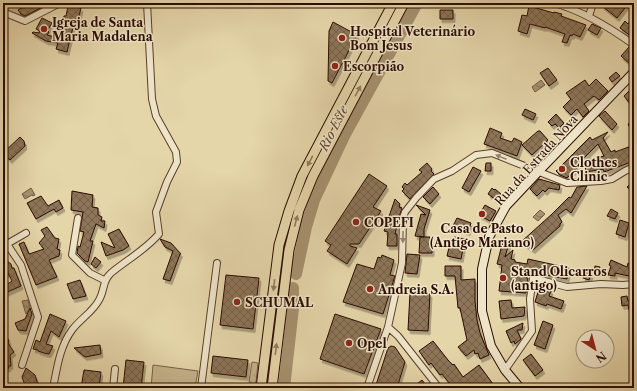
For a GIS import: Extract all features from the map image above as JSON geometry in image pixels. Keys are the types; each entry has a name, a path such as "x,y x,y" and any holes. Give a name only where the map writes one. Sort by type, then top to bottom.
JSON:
{"main road":[{"path":"260,387 279,245 289,211 306,170 393,3"},
{"path":"272,388 289,250 299,210 313,176 404,3"},
{"name":"Rua da Estrada Nova","path":"520,388 505,370 491,346 482,311 482,269 490,238 506,206 634,72"}],"street":[{"path":"3,12 25,21 60,3"},
{"path":"53,388 59,360 66,340 73,329 99,302 104,290 104,280 111,273 149,245 159,234 156,212 167,182 177,162 176,152 156,116 152,99 147,3"},
{"path":"554,3 568,5 589,16 634,45"},
{"path":"589,16 593,3"},
{"path":"367,388 388,327 402,263 403,218 405,212 421,191 434,179 452,172 476,155 492,153 567,183 612,179 634,167"},
{"path":"78,218 72,255 90,273 104,280"},
{"path":"7,244 26,233"},
{"path":"3,238 22,265 38,317 22,365"},
{"path":"202,388 217,263"},
{"path":"505,370 532,331 530,299 533,278 567,287 601,284 623,286 634,284"},
{"path":"388,327 398,336 439,388"},
{"path":"113,388 115,369"}],"green space":[{"path":"3,3 53,3 24,20 3,12"},
{"path":"252,362 258,363 256,382 251,385 251,382 249,382"},
{"path":"153,365 198,371 195,388 151,388"}],"water":[{"path":"541,80 545,85 535,92 532,87"},
{"path":"31,188 35,195 25,199 22,194"},
{"path":"540,210 545,214 538,221 533,217"},
{"path":"28,300 30,308 26,314 22,301"}],"building":[{"path":"31,3 33,6 38,3 50,3 25,16 21,14 18,10"},
{"path":"604,3 629,3 617,18 602,6"},
{"path":"68,6 81,8 78,20 75,19 67,52 56,49 58,43 46,41 32,33 39,33 40,31 36,29 42,18 52,23 47,31 49,32 47,35 58,38"},
{"path":"529,6 562,14 561,16 586,25 580,37 573,34 572,36 570,35 567,43 562,42 565,34 545,27 530,24 527,34 518,31 522,15 527,16"},
{"path":"440,10 453,10 453,19 440,19"},
{"path":"625,21 628,24 630,21 634,24 634,34 632,37 620,28"},
{"path":"333,22 357,35 332,83 328,81 329,31"},
{"path":"592,24 601,28 597,35 588,30"},
{"path":"629,47 634,49 634,62 631,65 621,56"},
{"path":"548,68 557,80 549,86 540,73"},
{"path":"616,72 620,76 612,82 609,78"},
{"path":"596,79 608,91 599,100 594,96 584,104 589,111 583,117 577,109 571,115 563,107 571,99 566,93 585,80 589,86"},
{"path":"634,86 634,109 624,96"},
{"path":"525,109 536,114 533,120 522,115"},
{"path":"605,111 617,124 612,130 599,116"},
{"path":"556,114 564,123 559,128 555,124 552,126 548,122"},
{"path":"634,121 634,136 628,124"},
{"path":"490,128 502,133 500,138 512,142 514,138 522,142 517,156 484,144"},
{"path":"538,131 540,131 548,140 532,155 522,145"},
{"path":"608,132 603,138 611,152 634,145 634,161 604,172 603,169 586,172 584,161 567,178 560,175 556,171 590,137 592,140","holes":["598,144 604,156 580,162"]},
{"path":"20,137 24,141 25,146 10,160 3,153"},
{"path":"427,163 434,174 410,199 402,191 404,189 402,187 405,183 407,185 422,172 419,170"},
{"path":"486,163 491,163 491,171 485,171"},
{"path":"473,167 481,171 469,192 462,188"},
{"name":"COPEFI","path":"369,174 387,186 373,207 381,211 359,244 350,244 350,246 357,248 347,264 327,251 331,245 325,241"},
{"path":"539,179 560,185 559,190 549,188 545,192 543,190 537,196 530,189"},
{"path":"634,180 634,193 627,187"},
{"path":"587,186 571,213 566,209 558,215 562,222 560,226 533,250 521,242 569,197 571,198 577,187"},
{"path":"433,187 439,194 430,204 423,197"},
{"path":"492,188 501,194 496,200 488,194"},
{"path":"72,191 93,195 92,207 98,208 98,215 102,217 101,221 105,221 104,228 96,224 90,241 93,241 88,262 77,253 78,246 80,247 84,232 80,231 83,212 71,210"},
{"path":"41,196 48,206 59,200 63,208 56,212 54,209 36,219 27,203"},
{"path":"395,199 400,204 399,207 402,208 395,234 397,234 397,246 387,246 388,232 384,231"},
{"path":"416,205 430,210 424,229 424,237 415,236 421,214 426,215"},
{"path":"485,205 496,211 490,221 479,215"},
{"path":"611,209 618,213 615,219 607,216"},
{"path":"457,218 471,223 468,232 453,226"},
{"path":"620,220 629,223 625,237 616,234"},
{"path":"47,227 55,238 59,239 57,249 60,250 59,256 49,260 57,277 36,285 19,244 24,242 29,254 44,249 39,243 45,236 41,230"},
{"path":"119,229 129,246 123,250 106,256 101,242 115,248 108,234"},
{"path":"420,237 430,237 430,243 432,243 432,253 419,253"},
{"path":"454,237 465,239 461,259 447,256 451,239 454,240"},
{"path":"160,239 171,243 181,254 170,281 163,279 173,251 165,247"},
{"path":"503,241 509,243 505,257 513,250 511,259 515,260 515,262 527,264 528,259 569,268 567,279 520,270 519,275 528,278 526,293 499,291 502,265 497,264"},
{"path":"407,254 420,255 417,274 405,273"},
{"name":"Andreia S.A.","path":"382,255 394,260 390,275 395,276 383,314 343,302 357,264 374,269 378,257 381,258"},
{"path":"95,257 101,262 96,268 91,264"},
{"path":"611,260 627,267 628,263 634,265 634,276 615,273 615,276 608,275"},
{"path":"7,261 11,264 12,268 14,268 21,286 3,294 3,287 12,281 8,273 3,274 3,265"},
{"path":"445,266 461,266 461,280 475,279 477,320 480,333 489,355 480,359 478,353 475,354 474,350 466,356 458,347 467,340 460,308 458,308 455,276 445,276"},
{"path":"595,266 600,267 598,273 594,271"},
{"path":"585,272 591,274 589,280 583,278"},
{"path":"226,275 259,278 253,329 220,325"},
{"path":"80,280 86,296 73,299 67,284"},
{"path":"540,285 552,288 549,296 564,301 561,309 535,302"},
{"path":"410,293 430,294 428,331 408,330"},
{"path":"627,296 628,301 633,300 634,321 632,322 628,305 622,306 621,297"},
{"path":"511,300 512,308 525,307 524,316 501,319 499,301"},
{"path":"30,308 32,314 26,331 18,330 15,323 25,319"},
{"path":"50,314 66,321 59,337 51,331 46,344 53,346 49,354 33,349 36,340 40,342"},
{"path":"335,314 381,329 364,374 320,359"},
{"path":"543,321 553,325 545,349 534,345"},
{"path":"523,323 522,330 517,330 521,339 515,344 514,341 511,343 506,331"},
{"path":"3,330 9,341 8,343 14,352 10,355 11,366 3,369"},
{"path":"433,341 448,360 453,365 454,364 463,377 479,365 496,388 453,388 431,363 429,365 419,351"},
{"path":"100,345 101,354 85,357 74,348"},
{"path":"391,346 395,347 405,362 397,388 375,388 388,348"},
{"path":"531,354 543,370 535,376 523,360"},
{"path":"213,356 248,360 246,377 211,373"},
{"path":"126,360 144,362 141,388 123,388"},
{"path":"26,368 35,375 39,388 26,388 22,377"},
{"path":"84,370 101,372 99,388 81,388"},
{"path":"422,380 428,388 412,388"}],"waterway":[{"name":"Rio Este","path":"296,274 306,227 314,200 345,134 417,3"},
{"name":"Rio Este","path":"284,388 293,308 293,288"}],"place":[{"name":"Igreja de Santa Maria Madalena","path":"44,29"},
{"name":"Hospital Veterinário Bom Jesus","path":"342,38"},
{"name":"Escorpião","path":"335,66"},
{"name":"Clothes Clinic","path":"562,169"},
{"name":"Casa de Pasto (Antigo Mariano)","path":"482,214"},
{"name":"COPEFI","path":"356,222"},
{"name":"Stand Olicarros (antigo)","path":"503,278"},
{"name":"Andreia S.A.","path":"370,289"},
{"name":"SCHUMAL","path":"237,302"},
{"name":"Opel","path":"349,343"}]}
